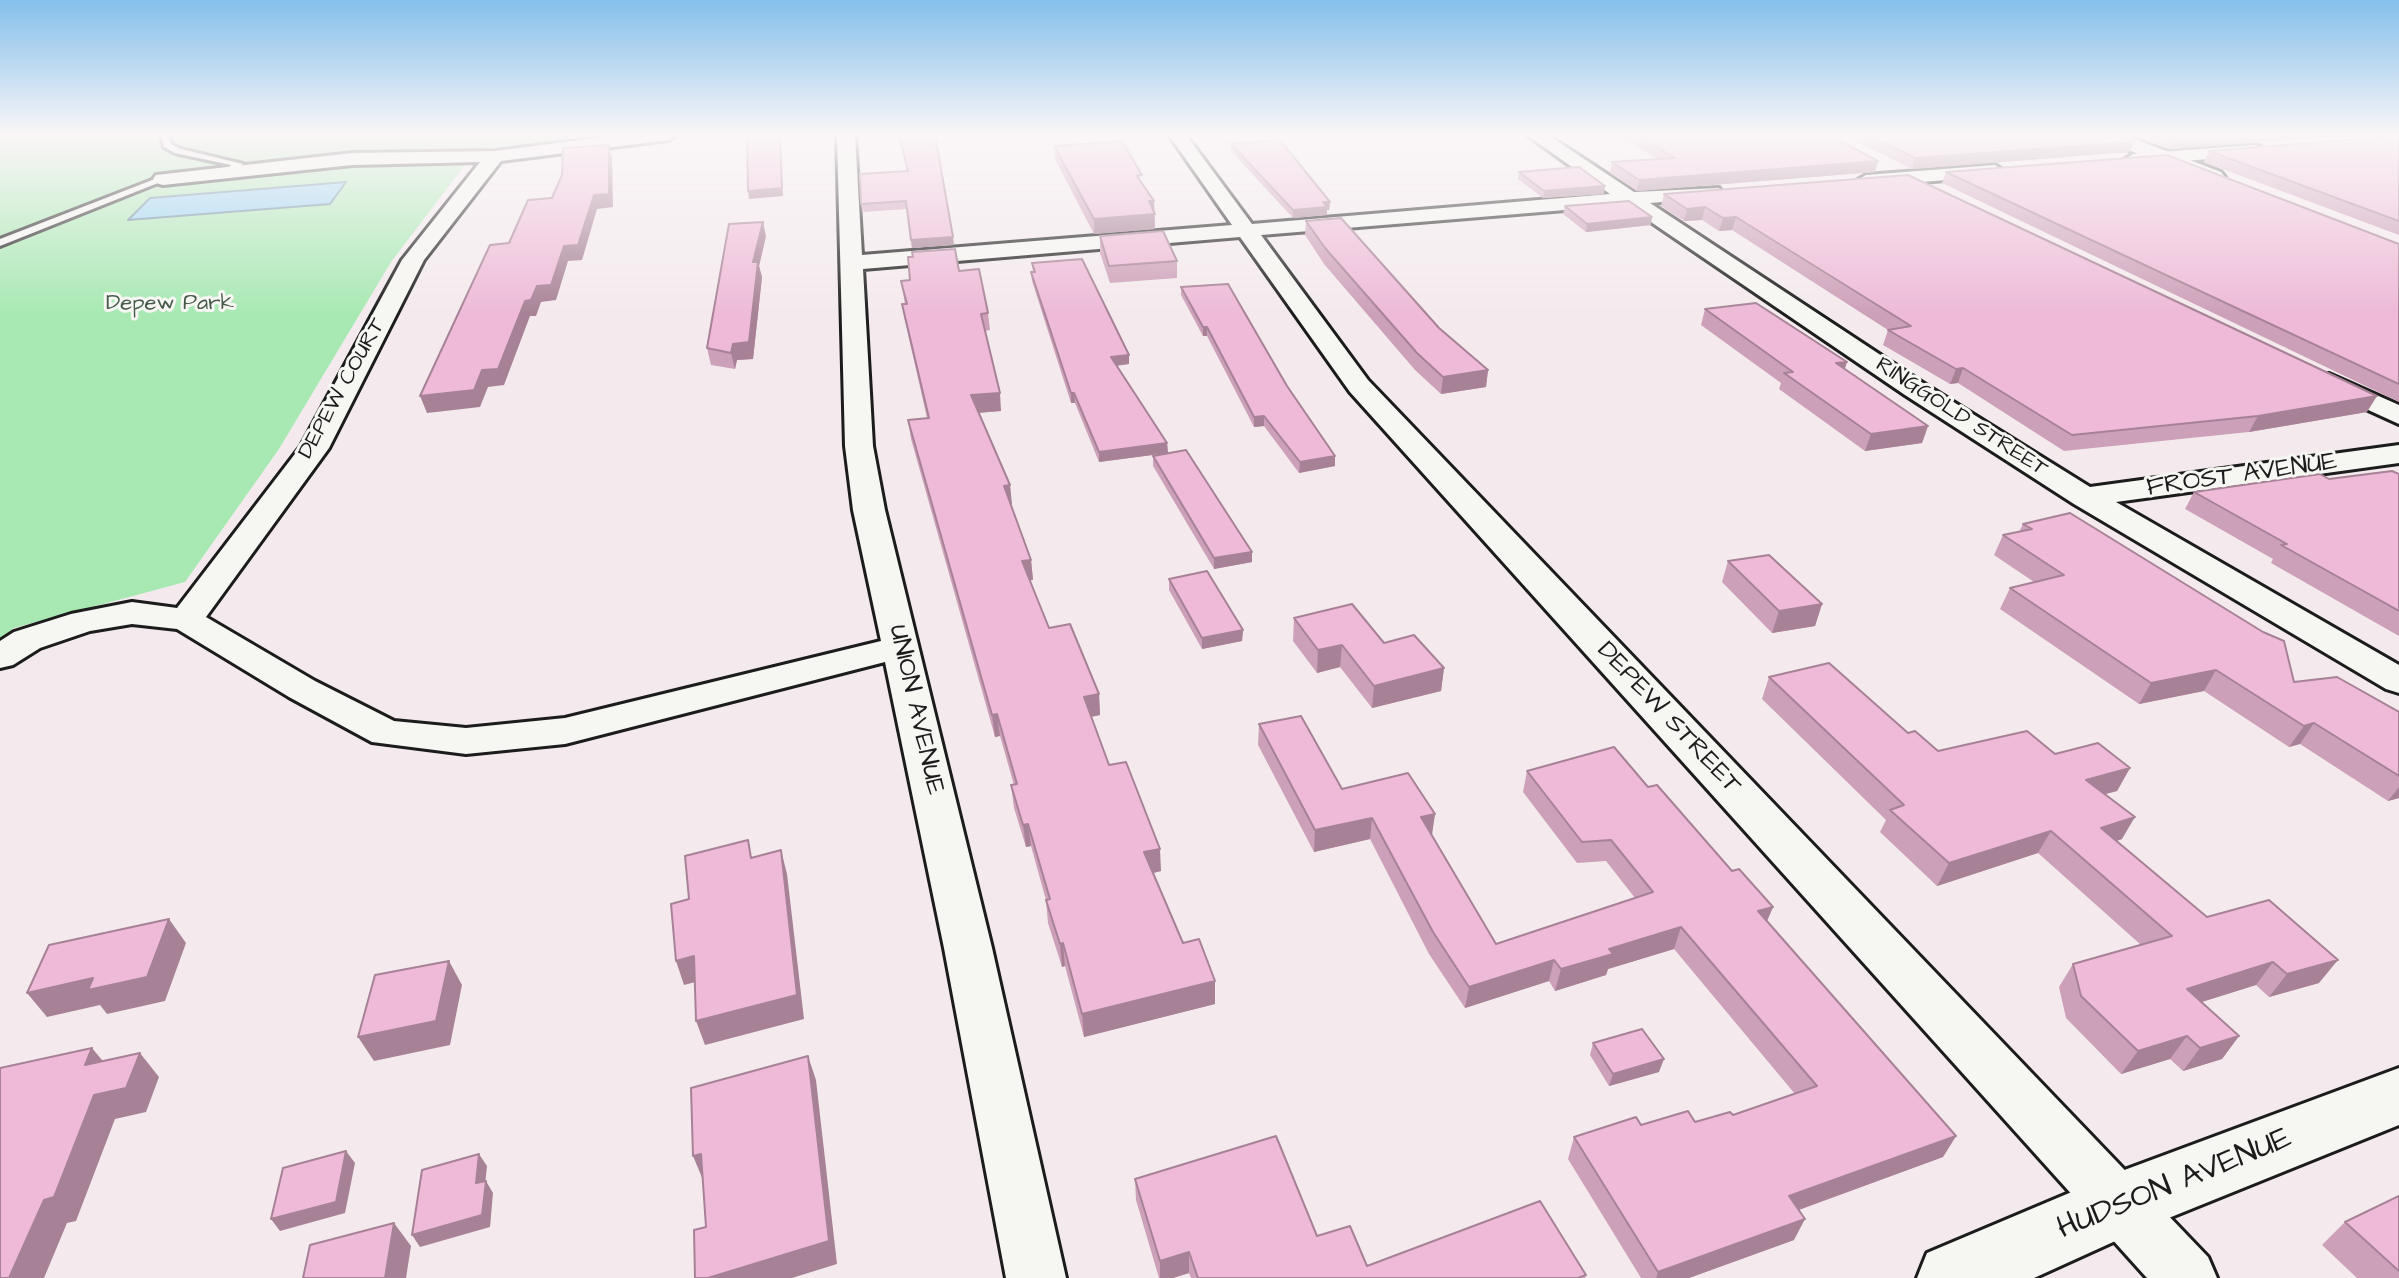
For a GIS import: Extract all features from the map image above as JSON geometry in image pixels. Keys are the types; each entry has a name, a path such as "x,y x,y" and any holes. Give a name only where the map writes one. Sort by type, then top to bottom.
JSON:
{"street":[{"name":"DEPEW COURT","path":"186,620 314,448 413,260 462,195"},
{"name":"UNION AVENUE","path":"848,195 859,446 869,510 902,647 1036,1278"},
{"name":"DEPEW STREET","path":"1220,195 1359,386 2187,1278"},
{"name":"RINGGOLD STREET","path":"1623,195 1914,389 2085,497 2399,681"},
{"path":"850,263 1681,195"},
{"path":"1942,195 1949,198"},
{"path":"2315,375 2399,416"},
{"name":"FROST AVENUE","path":"2085,497 2399,454"},
{"path":"0,657 27,640 83,621 132,613 186,620 302,689 386,733 466,741 565,731 902,647"},
{"name":"HUDSON AVENUE","path":"1953,1278 2119,1205 2399,1096"}],"lane":[{"path":"0,243 123,195"}],"green space":[{"name":"Depew Park","path":"0,195 442,195 391,262 279,449 185,582 14,628 0,639"}],"water":[{"path":"191,195 337,195 330,204 128,220 150,198"}],"building":[{"path":"553,195 599,195 594,195 578,245 564,246 551,285 537,286 531,300 525,301 498,369 482,370 474,390 420,396 490,245 509,243 528,200 552,198"},
{"path":"861,195 946,195 953,237 911,240 906,201 861,204"},
{"path":"1081,195 1150,195 1154,201 1149,201 1155,214 1094,219"},
{"path":"1279,195 1324,195 1330,202 1323,202 1327,207 1293,210"},
{"path":"1665,195 1950,195 2377,396 2258,416 2072,435 1963,368 1956,369 1888,330 1911,326 1736,217 1723,218 1705,207 1687,209"},
{"path":"1994,195 2270,195 2399,244 2399,384"},
{"path":"2327,195 2399,195 2399,221"},
{"path":"1629,201 1652,217 1587,224 1565,206"},
{"path":"1341,218 1439,328 1488,370 1443,377 1417,353 1325,248 1306,221"},
{"path":"763,222 753,262 758,262 749,342 733,344 731,353 707,348 729,224"},
{"path":"1163,231 1177,261 1109,266 1100,236"},
{"path":"955,249 959,271 979,269 988,313 981,314 1000,393 971,395 1010,485 1004,486 1031,560 1022,561 1049,628 1070,624 1099,694 1084,697 1109,765 1126,762 1160,849 1144,852 1183,943 1199,939 1215,981 1082,1014 1063,943 1060,944 1046,900 1050,899 1028,824 1023,825 1011,785 1017,784 997,714 992,715 908,420 929,418 902,304 907,304 901,281 910,280 908,257 913,257 912,252"},
{"path":"1082,259 1129,355 1111,357 1167,443 1099,452 1074,393 1071,393 1031,272 1035,272 1032,263"},
{"path":"1228,284 1287,386 1335,456 1300,462 1264,416 1254,417 1207,327 1203,327 1181,287"},
{"path":"1756,303 1847,362 1836,363 1928,426 1871,434 1784,373 1793,372 1705,309"},
{"path":"1186,450 1252,552 1214,558 1153,456"},
{"path":"2392,471 2399,474 2399,611 2194,492 2320,474 2329,479"},
{"path":"2070,513 2263,632 2284,641 2294,682 2337,677 2399,712 2399,776 2314,723 2304,726 2216,670 2151,683 2010,588 2064,575 2003,535 2032,529 2023,524"},
{"path":"1769,555 1822,604 1779,611 1728,561"},
{"path":"1207,571 1243,630 1202,638 1169,579"},
{"path":"1352,604 1384,643 1414,635 1444,668 1374,686 1342,645 1318,650 1294,618"},
{"path":"1829,663 1908,733 1915,731 1938,751 2027,731 2055,754 2098,743 2130,768 2086,780 2135,817 2101,828 2207,917 2269,900 2338,960 2287,974 2273,962 2187,989 2239,1036 2200,1048 2187,1036 2138,1051 2081,996 2073,964 2172,936 2051,831 1949,863 1890,810 1904,805 1769,677"},
{"path":"1301,716 1342,789 1408,773 1435,814 1421,817 1496,944 1653,892 1611,840 1582,842 1527,771 1614,747 1648,787 1657,785 1732,871 1739,869 1773,907 1758,911 1956,1136 1789,1196 1805,1219 1658,1272 1574,1137 1636,1117 1641,1125 1688,1111 1695,1122 1730,1112 1733,1115 1817,1086 1681,927 1609,949 1613,954 1561,969 1554,960 1469,987 1433,932 1372,818 1315,830 1259,724"},
{"path":"748,840 751,858 781,850 797,995 696,1021 694,956 676,961 671,904 689,899 685,856"},
{"path":"169,919 147,977 88,990 93,978 27,993 49,945"},
{"path":"449,961 436,1021 358,1037 375,975"},
{"path":"1642,1029 1664,1059 1613,1074 1593,1043"},
{"path":"92,1048 85,1065 140,1053 126,1088 94,1095 54,1197 44,1200 9,1278 0,1278 0,1068"},
{"path":"808,1056 829,1241 708,1278 695,1278 694,1230 706,1227 701,1154 693,1156 691,1088"},
{"path":"1276,1136 1317,1236 1350,1226 1367,1266 1540,1201 1586,1275 1578,1278 1198,1278 1189,1252 1160,1261 1135,1179"},
{"path":"346,1151 336,1202 271,1219 283,1168"},
{"path":"479,1154 476,1183 486,1181 482,1215 412,1235 422,1170"},
{"path":"2399,1196 2399,1271 2345,1222"},
{"path":"394,1223 385,1278 303,1278 310,1245"}]}
